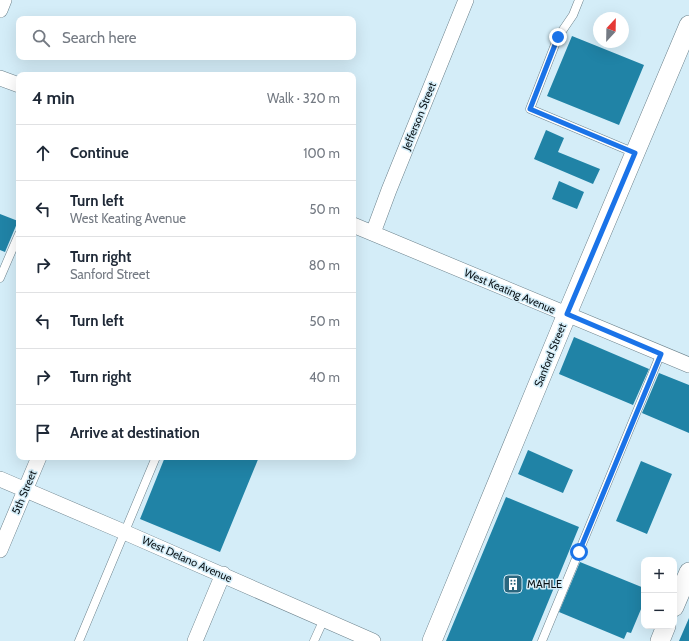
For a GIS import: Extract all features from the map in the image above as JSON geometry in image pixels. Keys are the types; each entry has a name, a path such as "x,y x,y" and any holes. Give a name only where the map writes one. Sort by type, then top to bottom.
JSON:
{"street":[{"path":"0,10 4,0"},
{"name":"Jefferson Street","path":"373,234 389,190 466,0"},
{"name":"Sanford Street","path":"432,641 567,314 689,25"},
{"path":"0,78 16,84"},
{"name":"West Keating Avenue","path":"356,226 689,365"},
{"name":"5th Street","path":"0,550 38,460"},
{"name":"West Delano Avenue","path":"0,479 223,574 373,641"},
{"path":"677,601 689,572"},
{"path":"195,641 223,574"},
{"path":"660,641 665,629"}],"lane":[{"path":"579,0 573,15 558,37 530,109 635,153"},
{"path":"0,278 16,241"},
{"path":"542,641 661,354"},
{"path":"79,641 155,460"},
{"path":"314,641 324,619"}],"building":[{"path":"572,36 593,44 593,48 602,48 644,65 619,125 547,96"},
{"path":"546,130 564,138 558,152 600,169 593,184 534,159"},
{"path":"559,181 584,192 577,209 552,199"},
{"path":"0,214 16,220 16,226 5,252 0,250"},
{"path":"574,337 649,369 633,405 559,374"},
{"path":"659,373 689,385 689,433 642,413"},
{"path":"528,450 573,470 563,493 518,474"},
{"path":"164,460 258,460 220,552 140,519"},
{"path":"641,461 672,474 647,534 616,521"},
{"name":"MAHLE","path":"506,497 579,527 532,641 446,641"},
{"path":"580,562 641,587 641,609 631,633 627,632 624,639 559,612"},
{"path":"689,618 689,641 679,641"}],"place":[{"name":"MAHLE","path":"513,584"}],"route":[{"path":"558,37 530,109 635,153 567,314 661,354 579,552"}]}
